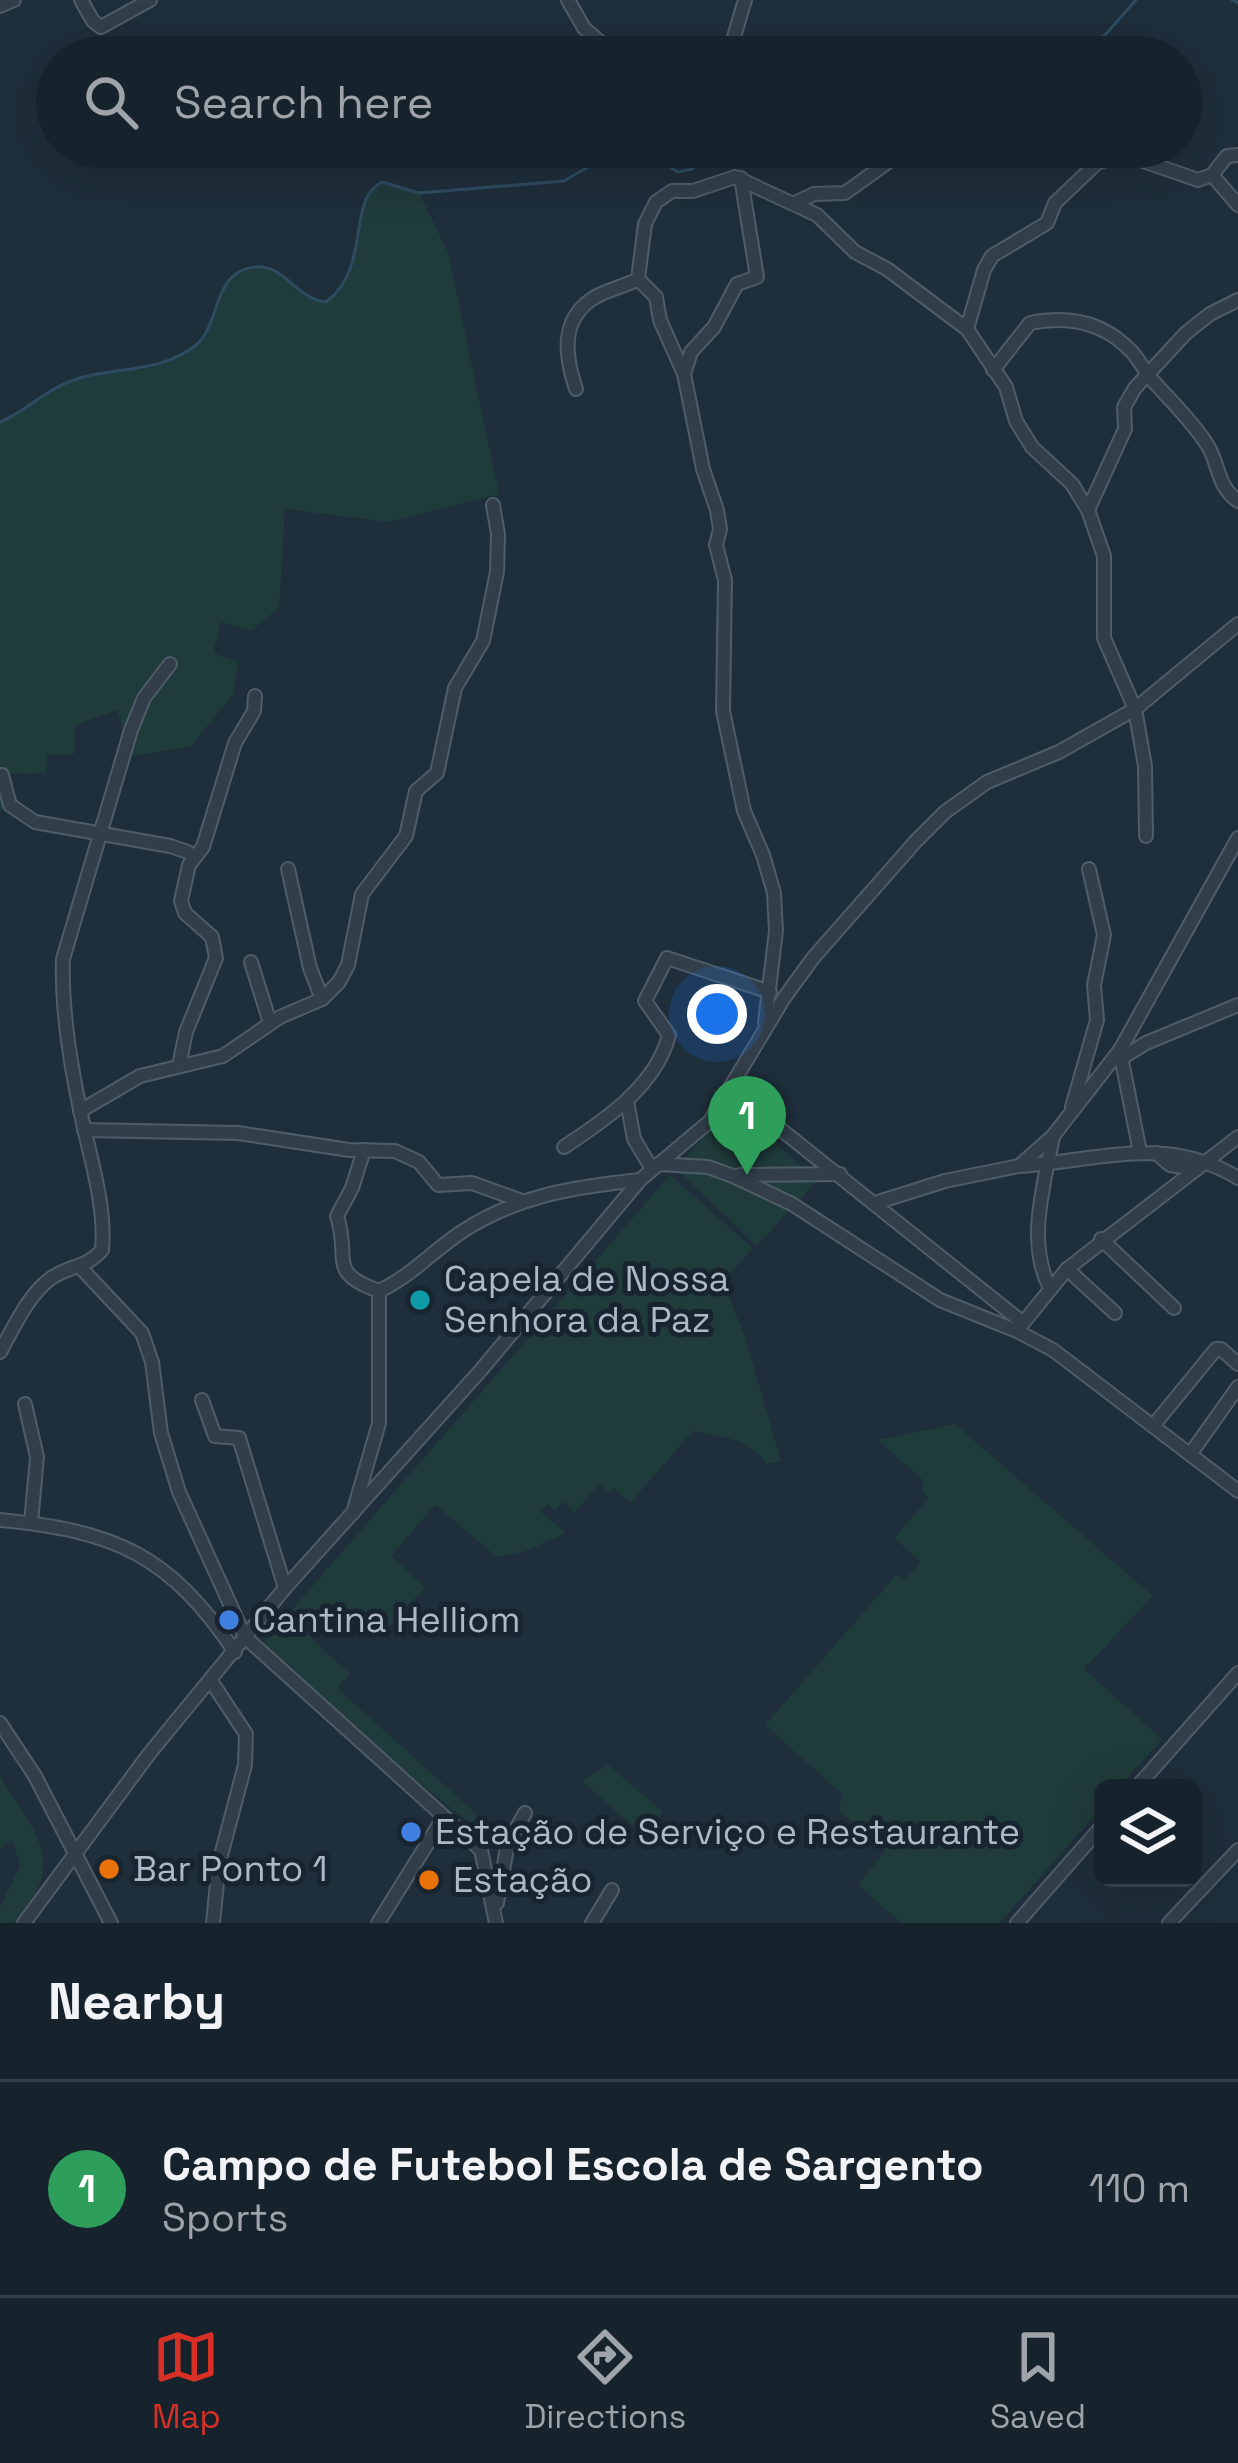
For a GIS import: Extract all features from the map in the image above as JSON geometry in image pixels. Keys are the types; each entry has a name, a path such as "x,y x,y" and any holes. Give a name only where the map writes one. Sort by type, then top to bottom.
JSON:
{"street":[{"path":"0,7 14,0"},
{"path":"81,0 101,27 150,0"},
{"path":"568,0 593,36"},
{"path":"734,36 745,0"},
{"path":"1164,168 1198,180 1212,175 1227,156 1238,155"},
{"path":"795,203 814,194 845,194 880,168"},
{"path":"968,328 988,261 1047,223 1055,203 1092,168"},
{"path":"1212,175 1238,205"},
{"path":"684,374 691,352 714,327 737,284 757,278 742,178"},
{"path":"638,279 645,224 656,202 672,191 742,178 830,224 856,252 887,268 968,328 1006,387 1016,421 1032,447 1072,484 1088,510 1106,575 1104,638 1136,710 1145,766 1146,836"},
{"path":"638,279 656,297 660,320 684,374 720,529 716,545 725,580 727,629 722,694 731,761 774,893 776,931 764,1029"},
{"path":"575,389 566,345 576,312 594,297 638,279"},
{"path":"1088,510 1125,429 1124,407 1135,388 1186,333 1238,300"},
{"path":"993,370 1016,345 1026,325 1055,319 1099,326 1136,356 1209,448 1222,487 1238,501"},
{"path":"80,1111 140,1076 223,1056 270,1023 322,999 339,982 348,965 362,894 406,836 416,791 437,773 454,688 483,641 497,572 493,506"},
{"path":"24,1923 149,1754 285,1588 482,1370 640,1180 710,1120 813,958 945,812 987,782 1058,752 1136,710 1238,624"},
{"path":"0,1352 50,1279 96,1258 103,1240 80,1111 62,983 63,958 97,834 144,698 170,664"},
{"path":"179,1066 186,1032 216,958 212,937 182,906 193,858 202,847 235,743 252,716 256,696"},
{"path":"2,775 5,796 20,814 35,822 181,849 193,858"},
{"path":"1019,1166 1053,1136 1121,1054 1238,838"},
{"path":"288,869 310,968 322,999"},
{"path":"1068,1119 1097,1020 1094,986 1104,935 1089,869"},
{"path":"564,1147 628,1101 668,1041 666,1028 645,1001 667,958 770,992"},
{"path":"251,962 270,1023"},
{"path":"1121,1054 1238,1005"},
{"path":"1121,1054 1140,1152"},
{"path":"733,1085 759,1112 841,1174 1020,1326 1238,1491"},
{"path":"628,1101 634,1139 654,1166"},
{"path":"84,1130 238,1133 395,1150 414,1158 439,1185 472,1183 524,1202"},
{"path":"1050,1288 1038,1256 1053,1136"},
{"path":"1020,1326 1067,1269 1101,1239 1238,1137"},
{"path":"364,1150 337,1216 344,1238 346,1275 379,1291"},
{"path":"875,1203 946,1181 1019,1166 1140,1152 1192,1155 1203,1166 1238,1178"},
{"path":"654,1166 708,1167 733,1175 792,1204 940,1300 1020,1326"},
{"path":"733,1175 841,1174"},
{"path":"379,1291 463,1231 524,1202 564,1188 640,1180"},
{"path":"1101,1239 1174,1307"},
{"path":"80,1267 142,1333 152,1362 161,1433 179,1492 245,1637 481,1850 495,1921"},
{"path":"1067,1269 1115,1313"},
{"path":"352,1516 379,1423 379,1291"},
{"path":"1153,1426 1216,1349 1238,1364"},
{"path":"1191,1453 1238,1387"},
{"path":"202,1400 215,1436 239,1438 285,1588"},
{"path":"25,1404 38,1457 31,1523"},
{"path":"0,1520 74,1530 142,1553 197,1598 235,1652"},
{"path":"1144,1779 1238,1673"},
{"path":"212,1681 246,1734 245,1765 219,1863 213,1923"},
{"path":"0,1723 35,1776 111,1923"},
{"path":"495,1921 508,1843 525,1814"},
{"path":"378,1923 444,1817"},
{"path":"1017,1923 1094,1836"},
{"path":"1168,1923 1238,1850"},
{"path":"592,1923 612,1890"}],"green space":[{"path":"382,182 419,193 448,252 499,494 389,522 285,509 279,608 251,631 221,622 213,653 239,662 233,695 190,747 131,756 117,710 76,725 74,754 47,754 46,773 8,774 8,808 0,810 0,422 63,383 181,355 204,336 224,289 240,271 274,270 307,295 326,302 349,271 365,203"},
{"path":"733,1104 817,1181 757,1246 676,1169"},
{"path":"670,1175 753,1248 723,1282 745,1337 781,1461 766,1464 743,1444 693,1431 630,1503 615,1488 609,1493 599,1484 575,1512 563,1502 555,1511 547,1504 541,1512 566,1533 526,1551 497,1557 435,1505 391,1556 425,1587 378,1640 339,1606 311,1638 350,1674 337,1688 493,1829 486,1836 262,1644"},
{"path":"955,1424 1153,1596 1084,1669 1162,1739 1127,1779 1094,1779 1094,1816 1000,1923 901,1923 858,1885 885,1851 839,1811 842,1794 765,1725 897,1574 905,1580 920,1562 894,1538 929,1498 923,1493 922,1479 878,1440"},
{"path":"608,1765 663,1812 643,1835 582,1781"},
{"path":"0,1776 35,1832 43,1865 31,1902 14,1923 0,1923 0,1907 20,1866 12,1840 0,1849"}],"waterway":[{"path":"1104,36 1136,0"},
{"path":"1232,0 1238,3"},
{"path":"0,422 80,378 181,355 204,336 224,289 240,271 274,270 307,295 326,302 349,271 365,203 382,182 419,193 564,181 586,168"},
{"path":"672,168 678,172 693,168"}],"place":[{"name":"Campo de Futebol Escola de Sargento","path":"747,1175"},
{"name":"Capela de Nossa Senhora da Paz","path":"420,1300"},
{"name":"Cantina Helliom","path":"229,1620"},
{"name":"Estação de Serviço e Restaurante","path":"411,1832"},
{"name":"Bar Ponto 1","path":"109,1869"},
{"name":"Estação","path":"429,1880"}]}
